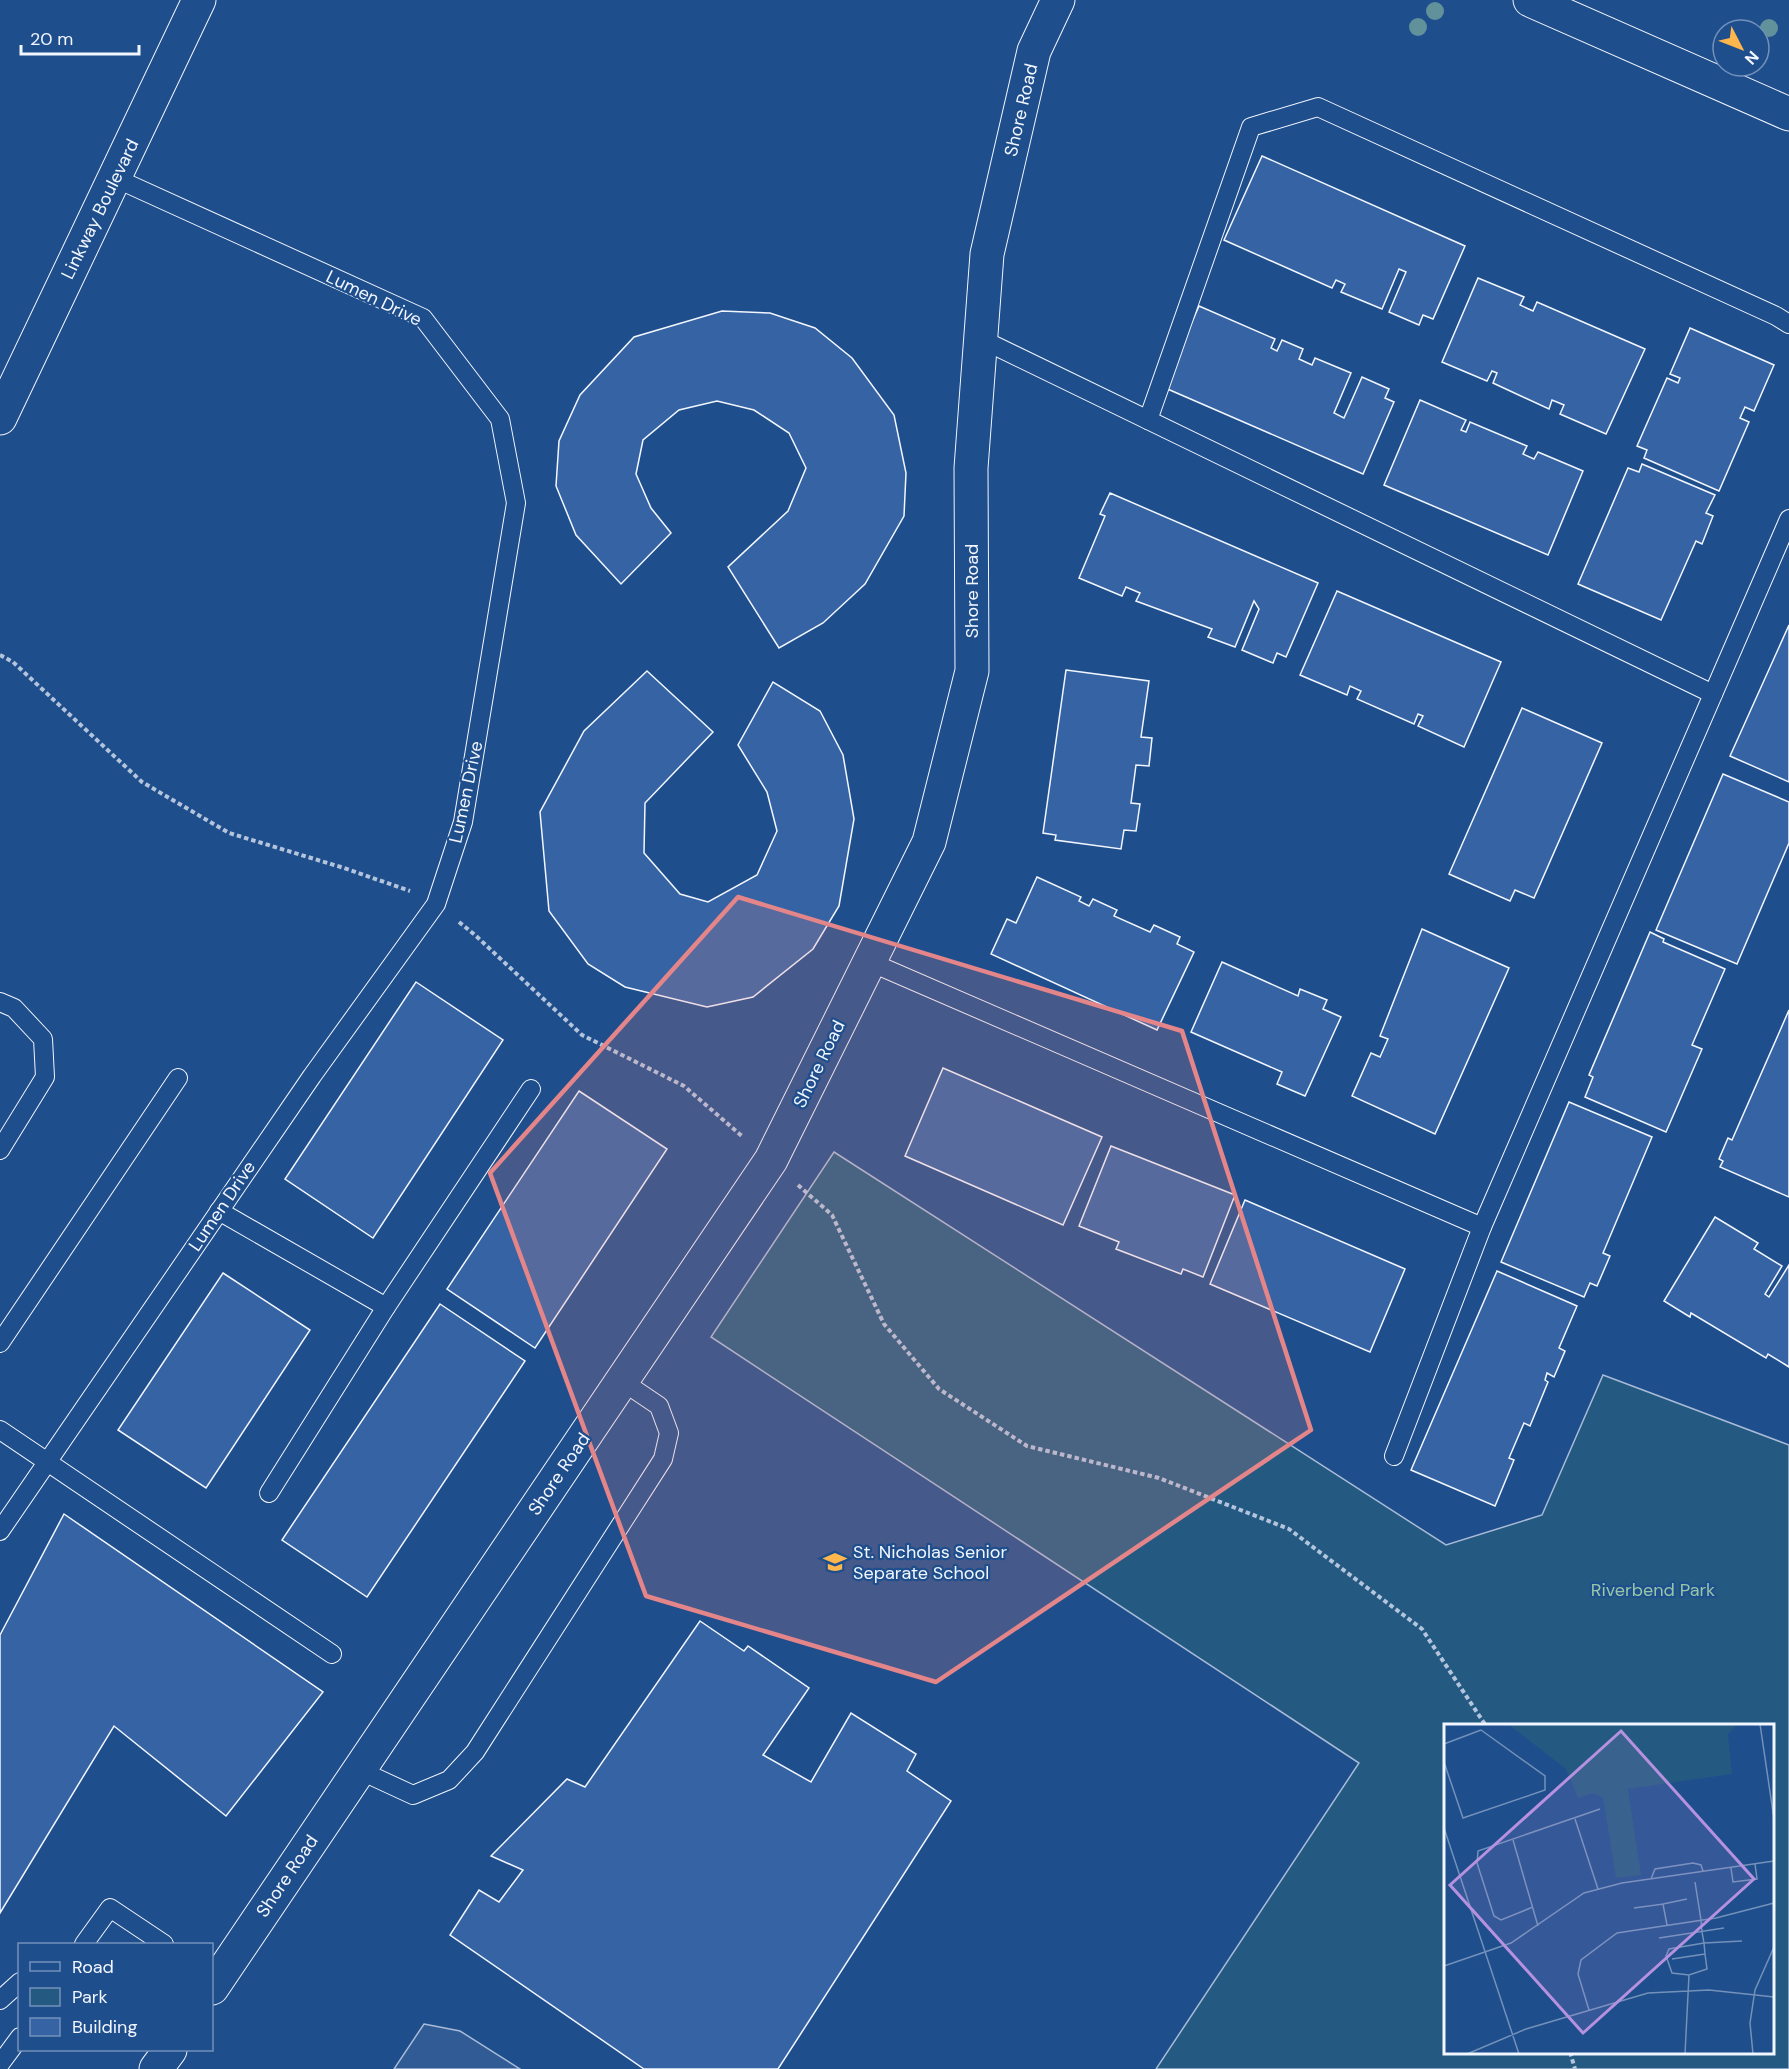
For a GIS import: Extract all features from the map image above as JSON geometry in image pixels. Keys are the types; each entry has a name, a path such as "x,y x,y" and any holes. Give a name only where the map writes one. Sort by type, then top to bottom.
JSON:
{"street":[{"name":"Linkway Boulevard","path":"0,418 199,0"},
{"name":"Shore Road","path":"213,1981 359,1770 771,1160 928,842 972,671 971,468 987,254 1034,51 1058,0"},
{"path":"1530,0 1789,114"},
{"path":"156,2069 169,2051"}],"lane":[{"path":"1148,420 1251,127 1318,107 1776,316 1789,324"},
{"name":"Lumen Drive","path":"0,1531 312,1076 436,904 464,822 516,503 500,419 423,318 115,178"},
{"path":"981,339 1713,694"},
{"path":"1394,1456 1482,1227 1789,519"},
{"path":"870,962 1482,1227"},
{"path":"0,1002 14,1008 43,1039 45,1077 0,1150"},
{"path":"0,1343 178,1078"},
{"path":"269,1493 386,1307 531,1089"},
{"path":"219,1211 386,1307"},
{"path":"359,1770 413,1795 449,1780 475,1752 663,1459 669,1433 659,1406 622,1381"},
{"path":"0,1430 332,1654"},
{"path":"85,1943 110,1908 162,1943"},
{"path":"0,2000 18,1984"},
{"path":"0,2064 18,2040"}],"path":[{"path":"1571,2054 1575,2069"}],"highlighted area":[{"path":"738,897 1182,1031 1311,1430 936,1682 646,1596 490,1173"}],"green space":[{"name":"Riverbend Park","path":"834,1152 1446,1545 1542,1515 1603,1375 1789,1445 1789,2069 1156,2069 1359,1763 711,1337"}],"shaded area":[{"path":"424,2024 460,2031 520,2069 394,2069"}],"building":[{"path":"1262,156 1465,246 1433,319 1423,315 1419,325 1389,312 1406,272 1399,269 1382,309 1341,292 1345,284 1336,280 1332,288 1224,240"},
{"path":"1478,278 1524,297 1520,305 1533,311 1537,302 1645,349 1606,434 1560,414 1564,405 1552,400 1549,409 1493,383 1497,373 1492,371 1487,381 1442,362"},
{"path":"1199,306 1275,339 1271,348 1277,351 1282,340 1303,349 1299,359 1312,365 1315,358 1351,373 1334,413 1344,418 1362,377 1389,389 1385,398 1394,402 1363,474 1163,387"},
{"path":"722,311 770,313 815,328 852,358 894,415 906,473 904,516 865,584 823,623 779,648 728,567 788,511 806,468 789,433 754,410 717,401 679,410 643,440 636,474 651,508 671,533 621,584 576,535 556,486 559,441 580,395 634,337"},
{"path":"1690,328 1774,365 1754,411 1745,407 1740,418 1749,422 1719,491 1644,458 1647,450 1637,446 1667,378 1678,383 1680,378 1670,374"},
{"path":"1420,400 1466,420 1461,430 1466,432 1470,422 1527,446 1523,454 1534,459 1538,452 1583,471 1548,555 1384,485"},
{"path":"1642,464 1715,495 1706,513 1713,516 1702,544 1696,541 1661,620 1578,584 1628,468 1639,472"},
{"path":"1110,493 1318,583 1286,657 1277,653 1273,663 1242,650 1259,609 1254,601 1235,647 1208,637 1212,629 1136,601 1140,593 1126,587 1122,596 1079,578 1105,516 1100,514"},
{"path":"1337,591 1501,662 1464,747 1418,726 1423,716 1418,714 1414,724 1357,699 1361,691 1350,686 1347,695 1300,675"},
{"path":"1789,625 1789,782 1730,756"},
{"path":"1066,670 1149,681 1141,737 1152,738 1149,766 1136,765 1131,803 1140,804 1136,831 1124,830 1121,849 1055,840 1056,835 1043,833"},
{"path":"647,671 713,732 645,803 644,853 680,894 708,902 757,875 777,831 767,792 738,745 773,682 820,711 843,755 854,819 839,906 813,949 753,997 707,1007 625,987 588,964 549,911 540,812 584,731"},
{"path":"1522,708 1602,743 1534,898 1515,890 1510,901 1449,874"},
{"path":"1723,774 1789,802 1789,843 1737,964 1656,930"},
{"path":"1037,877 1081,897 1079,901 1089,906 1093,899 1117,910 1114,916 1150,932 1154,925 1180,937 1177,944 1194,952 1157,1030 991,954 1007,919 1016,923"},
{"path":"1422,929 1509,968 1435,1134 1352,1096 1371,1053 1380,1057 1388,1039 1380,1036"},
{"path":"1650,932 1664,939 1663,942 1725,969 1692,1045 1702,1049 1666,1132 1585,1097 1593,1077 1589,1075"},
{"path":"1222,962 1298,996 1300,989 1327,1000 1323,1009 1341,1017 1305,1096 1277,1084 1282,1072 1191,1032"},
{"path":"416,982 503,1040 373,1238 285,1179"},
{"path":"1789,1010 1789,1197 1720,1167 1723,1161 1719,1159 1728,1138 1732,1140"},
{"path":"943,1068 1102,1137 1063,1225 905,1156"},
{"path":"579,1091 667,1149 535,1348 447,1289"},
{"path":"1569,1102 1652,1137 1603,1253 1610,1256 1597,1286 1590,1283 1584,1297 1501,1262"},
{"path":"1111,1146 1235,1195 1203,1277 1183,1269 1181,1274 1116,1249 1119,1242 1079,1226"},
{"path":"1245,1200 1405,1269 1370,1352 1210,1284"},
{"path":"1715,1217 1758,1243 1754,1249 1782,1266 1765,1294 1769,1297 1789,1265 1789,1367 1768,1354 1766,1358 1691,1313 1690,1317 1664,1301"},
{"path":"1497,1271 1577,1306 1559,1348 1565,1351 1554,1377 1547,1373 1545,1380 1548,1382 1530,1426 1524,1423 1509,1458 1514,1460 1495,1506 1411,1470"},
{"path":"223,1273 310,1330 206,1488 118,1430"},
{"path":"440,1304 525,1361 367,1597 282,1540"},
{"path":"64,1514 323,1692 226,1816 114,1726 0,1913 0,1635"},
{"path":"700,1621 744,1651 748,1646 809,1688 763,1755 811,1782 851,1713 916,1754 907,1771 951,1801 778,2069 644,2069 450,1935 479,1890 499,1902 523,1870 491,1856 567,1779 585,1787"}],"place":[{"name":"St. Nicholas Senior Separate School","path":"835,1562"}]}
